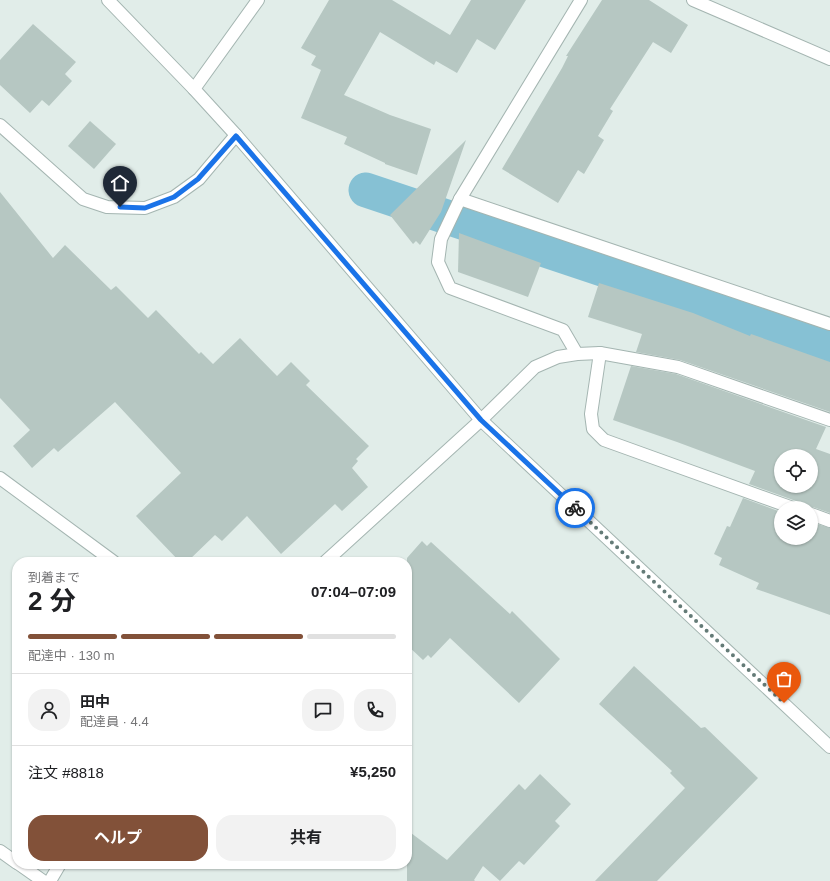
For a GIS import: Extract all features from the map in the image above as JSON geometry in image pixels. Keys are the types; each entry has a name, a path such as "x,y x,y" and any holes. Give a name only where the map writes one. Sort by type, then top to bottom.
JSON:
{"street":[{"path":"108,0 194,89 236,136 481,420 830,746"},
{"path":"194,89 258,0"},
{"path":"577,354 563,330 450,288 438,262 441,239 460,199 581,0"},
{"path":"693,0 830,59"},
{"path":"0,125 83,199 107,207 145,208 174,197 198,179 236,136"},
{"path":"460,199 830,324"},
{"path":"330,557 481,420 534,367 558,357 600,353 678,367 830,420"},
{"path":"600,353 591,414 593,429 604,440 774,501"},
{"path":"0,478 107,557"},
{"path":"818,517 830,521"},
{"path":"0,851 12,859"},
{"path":"26,869 43,881"},
{"path":"50,881 57,869"}],"building":[{"path":"329,0 392,0 450,35 471,0 526,0 495,50 477,39 457,73 436,61 434,65 380,32 344,95 390,115 431,129 417,175 385,164 344,144 347,137 301,118 321,70 311,65 316,56 301,48"},
{"path":"602,0 649,0 688,25 671,53 653,42 610,109 613,111 598,136 604,140 584,174 578,170 558,203 502,169 562,68 568,56 566,56"},
{"path":"33,24 76,62 65,74 72,81 49,106 42,100 30,113 0,85 0,60"},
{"path":"90,121 116,144 94,169 68,146"},
{"path":"466,140 441,212 420,245 416,241 413,244 390,215"},
{"path":"0,192 53,258 65,245 111,290 116,286 148,318 156,310 199,354 201,352 213,364 240,338 277,376 291,362 310,381 306,385 369,446 356,459 358,461 352,468 368,487 342,511 335,504 281,554 247,516 222,541 215,535 192,557 175,557 136,516 181,473 115,402 58,452 54,448 32,468 13,446 30,430 0,398"},
{"path":"459,233 541,263 528,297 458,272"},
{"path":"599,283 693,313 750,336 751,334 830,362 830,412 680,360 636,352 642,334 588,317"},
{"path":"631,366 676,374 826,427 816,449 774,449 774,493 818,493 818,450 830,454 830,513 818,509 818,501 796,501 749,484 755,471 613,420"},
{"path":"743,498 774,509 774,545 818,545 818,524 830,528 830,615 756,589 759,583 719,565 722,558 714,554 727,526 730,527"},
{"path":"422,541 427,546 431,542 510,614 512,611 560,659 519,703 450,638 431,658 428,655 423,660 412,650 412,557 408,557"},
{"path":"634,666 701,728 705,727 758,778 657,881 595,881 685,788 670,773 672,771 599,704"},
{"path":"540,774 571,804 555,821 560,826 524,865 519,861 500,881 483,866 474,880 475,881 407,881 407,869 412,869 412,834 447,860 519,784 525,790"}],"waterway":[{"path":"366,190 830,345"}],"way so far":[{"path":"575,508 784,703"}],"route":[{"path":"120,207 145,208 174,197 198,179 236,136 481,420 575,508"}]}
